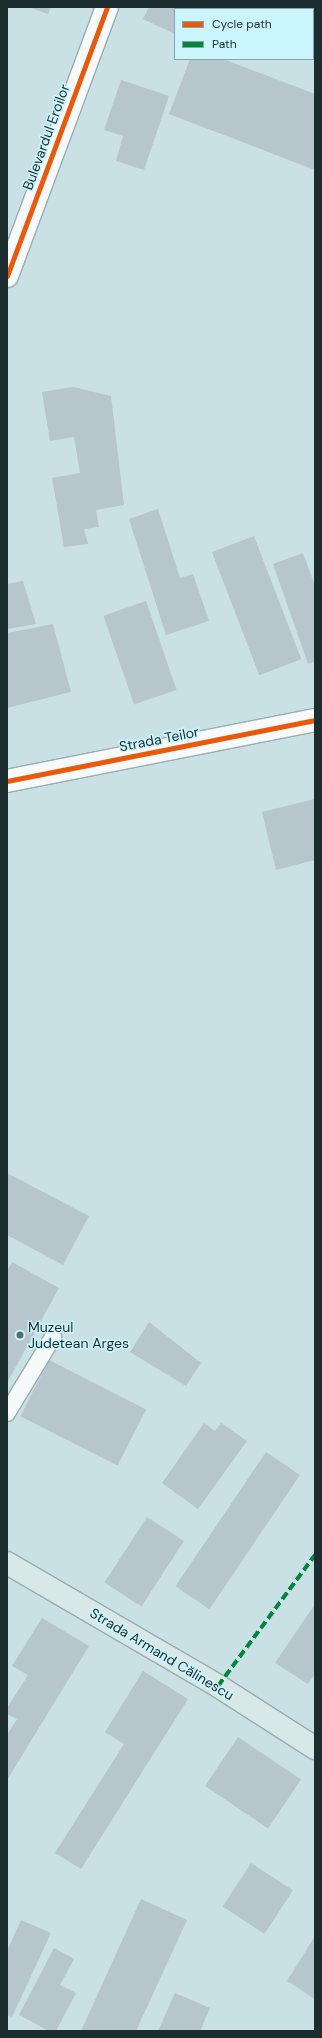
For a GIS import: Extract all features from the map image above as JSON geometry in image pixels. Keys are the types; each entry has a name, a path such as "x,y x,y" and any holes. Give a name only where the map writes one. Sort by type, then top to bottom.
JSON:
{"main road":[{"name":"Strada Armand Călinescu","path":"7,1563 218,1686 315,1748"}],"street":[{"name":"Bulevardul Eroilor","path":"7,276 108,7"},
{"name":"Strada Teilor","path":"7,781 315,720"}],"lane":[{"path":"7,1413 53,1337"}],"building":[{"path":"28,7 51,7 48,14"},
{"path":"149,7 212,7 174,8 174,34 143,19"},
{"path":"190,60 226,60 315,94 315,170 169,114"},
{"path":"121,80 169,96 144,170 116,161 123,136 104,130"},
{"path":"73,387 111,396 124,505 96,510 99,527 84,529 88,544 64,547 52,478 80,473 74,437 50,441 42,392"},
{"path":"158,509 180,578 193,574 209,621 166,635 129,519"},
{"path":"254,536 301,659 259,675 212,552"},
{"path":"303,553 315,586 315,661 308,664 273,564"},
{"path":"23,581 36,624 7,629 7,584"},
{"path":"146,601 177,690 134,705 103,616"},
{"path":"53,624 71,692 7,708 7,633"},
{"path":"315,799 315,860 276,870 262,812"},
{"path":"7,1173 89,1216 63,1265 7,1235"},
{"name":"Muzeul Judetean Arges","path":"12,1262 59,1288 7,1383 7,1271"},
{"path":"149,1322 201,1363 186,1386 130,1352"},
{"path":"49,1360 146,1409 118,1466 20,1416"},
{"path":"204,1423 215,1431 221,1423 247,1441 198,1509 162,1483"},
{"path":"266,1452 300,1475 209,1609 175,1586"},
{"path":"147,1517 184,1541 141,1606 105,1582"},
{"path":"315,1604 315,1674 308,1684 275,1663"},
{"path":"42,1618 89,1646 7,1780 7,1735 17,1719 7,1714 7,1708 28,1675 12,1666"},
{"path":"143,1671 188,1699 81,1869 55,1853 124,1744 105,1732"},
{"path":"238,1737 301,1779 268,1828 205,1786"},
{"path":"251,1863 293,1890 265,1934 223,1907"},
{"path":"141,1899 187,1920 136,2031 81,2031"},
{"path":"21,1920 51,1933 12,2017 7,2015 7,1951"},
{"path":"315,1936 315,1999 287,1981"},
{"path":"54,1948 74,1959 60,1985 76,1993 56,2031 49,2031 19,2015"},
{"path":"175,1993 210,2008 200,2031 158,2031"}],"marked path":[{"path":"218,1686 315,1555"}],"cycle path":[{"path":"7,276 107,7"},
{"path":"7,781 315,720"}],"place":[{"name":"Muzeul Judetean Arges","path":"20,1335"}]}
